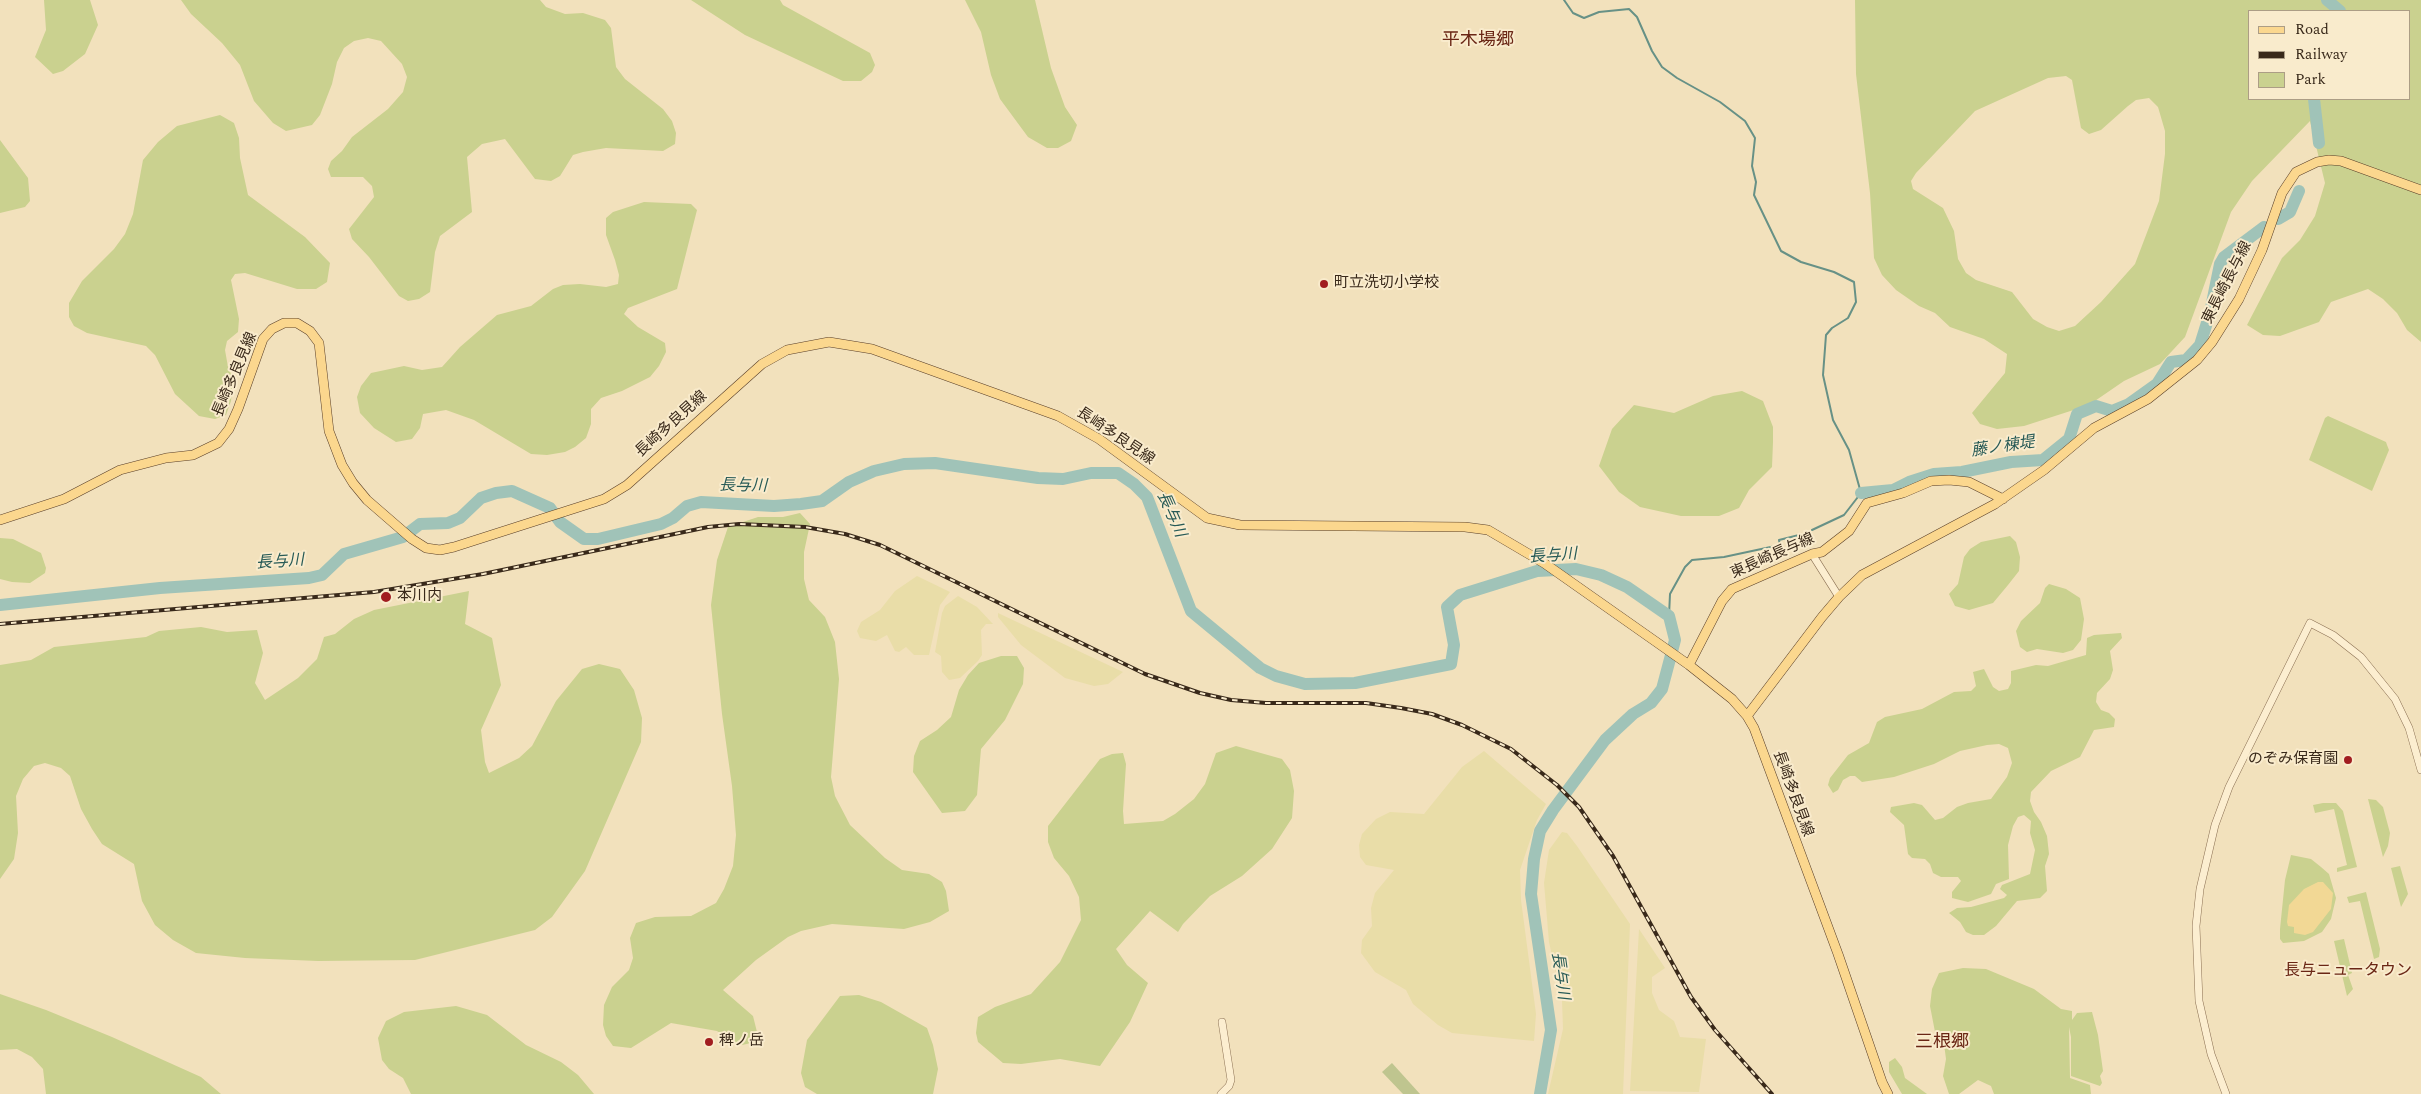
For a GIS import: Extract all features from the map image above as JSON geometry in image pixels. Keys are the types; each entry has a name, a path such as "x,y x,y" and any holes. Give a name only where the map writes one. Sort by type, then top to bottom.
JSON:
{"main road":[{"name":"東長崎長与線","path":"1747,716 1839,597 1862,575 2003,499 2044,470 2094,428 2148,398 2197,360 2212,342 2239,299 2262,250 2282,193 2296,172 2305,166 2329,160 2341,161 2421,190"},
{"name":"長崎多良見線","path":"0,520 64,499 120,470 166,458 193,454 218,443 229,429 238,410 263,339 272,329 284,323 297,322 310,331 319,342 329,431 342,465 353,483 367,500 412,539 426,548 440,550 599,501 627,485 762,364 787,350 814,343 836,342 872,349 1058,416 1099,439 1206,518 1240,525 1473,528 1488,530 1544,563 1686,663 1732,699 1747,716 1754,728 1838,954 1882,1082 1888,1094"},
{"name":"東長崎長与線","path":"1686,663 1722,601 1732,589 1812,554 1822,552 1849,531 1867,503 1903,493 1931,480 1969,482 2003,499"}],"street":[{"path":"1812,554 1839,597"},
{"path":"2226,1094 2211,1054 2199,1001 2196,926 2200,889 2215,825 2229,787 2310,623 2333,635 2361,657 2395,699 2411,733 2421,770"},
{"path":"1221,1094 1229,1086 1231,1080 1222,1022"}],"shaded area":[{"path":"917,576 950,592 940,605 929,655 914,655 906,647 899,652 895,651 887,635 876,641 860,638 857,631 861,622 880,610 895,591"},
{"path":"958,596 977,607 993,624 986,624 981,630 982,655 978,661 960,678 949,680 942,672 941,656 935,652 942,613 945,606"},
{"path":"998,613 1123,672 1108,684 1094,686 1065,678 1021,645 998,617"},
{"path":"1484,751 1546,804 1537,820 1520,870 1521,900 1536,1014 1534,1041 1452,1033 1438,1025 1413,1004 1406,990 1375,972 1361,953 1362,940 1372,926 1371,908 1375,893 1394,870 1366,865 1360,857 1359,845 1362,834 1376,819 1390,812 1424,814 1462,767"},
{"path":"1562,832 1567,833 1577,846 1630,924 1623,1094 1548,1094 1563,1029 1562,1000 1549,942 1544,883 1549,850"},
{"path":"1639,929 1665,968 1652,977 1652,993 1659,1010 1674,1021 1680,1037 1706,1039 1699,1092 1630,1091"}],"green space":[{"path":"44,0 90,0 98,25 85,54 63,71 53,74 35,57 46,30"},
{"path":"181,0 540,0 546,7 565,14 583,13 605,20 611,28 616,67 625,79 663,109 672,121 676,133 675,144 663,151 606,148 583,152 573,155 560,176 551,181 535,179 505,139 482,144 467,157 472,212 440,236 435,252 430,292 419,299 408,301 399,296 369,257 352,239 349,229 374,197 372,186 363,177 331,177 328,169 331,161 342,151 352,137 388,109 403,92 407,77 402,64 381,41 368,38 354,41 344,48 337,62 332,84 320,115 312,125 286,131 273,123 254,101 240,65 222,43 191,14"},
{"path":"691,0 780,0 783,5 870,53 875,65 872,72 861,81 843,81 745,35"},
{"path":"965,0 1035,0 1051,68 1065,107 1077,125 1071,141 1058,148 1047,148 1028,137 1000,99 991,75 981,32"},
{"path":"1855,0 2421,0 2421,342 2407,330 2397,313 2383,299 2368,289 2331,302 2319,322 2280,336 2263,335 2247,325 2282,258 2300,240 2315,216 2325,183 2310,121 2252,181 2231,212 2185,337 2160,364 2124,381 2089,405 2024,426 1997,429 1980,424 1972,413 2005,373 2007,354 1984,339 1950,327 1935,313 1919,306 1896,290 1882,275 1874,258 1870,193 1856,74","holes":["2066,76 2072,80 2081,128 2089,134 2101,130 2136,100 2149,98 2158,107 2165,131 2165,154 2159,201 2135,264 2101,302 2075,326 2059,331 2033,319 2012,292 1976,280 1966,273 1958,259 1954,231 1943,208 1913,189 1911,181 1916,173 1975,111 2048,78"]},
{"path":"220,115 234,123 239,138 240,158 248,195 305,237 330,263 327,282 316,289 297,289 245,273 235,274 231,280 239,319 238,332 227,341 225,350 228,367 233,379 231,401 226,415 215,419 199,416 175,394 155,355 146,346 87,333 74,326 69,317 69,303 82,281 114,249 125,234 133,214 143,160 158,142 177,126"},
{"path":"0,140 28,178 30,201 25,207 0,213"},
{"path":"644,202 691,204 697,210 677,289 628,308 624,314 638,327 665,343 666,352 659,366 650,377 622,391 601,398 591,409 591,424 586,438 575,447 565,452 547,455 531,454 474,420 446,410 423,414 420,428 412,439 396,442 374,428 360,413 357,397 361,386 371,373 404,366 422,370 442,367 460,347 497,315 531,306 553,289 563,285 580,284 606,287 618,284 619,275 606,235 606,218 613,212"},
{"path":"1742,391 1763,401 1773,427 1773,442 1772,467 1749,490 1739,508 1719,516 1681,516 1640,507 1619,492 1599,466 1612,429 1634,405 1674,413 1713,396"},
{"path":"2328,416 2386,442 2389,450 2372,491 2309,460 2325,418"},
{"path":"800,513 810,524 804,552 804,579 809,600 825,617 835,642 839,679 831,777 835,796 850,825 885,858 902,870 929,874 942,882 946,891 949,911 930,922 904,929 832,924 801,931 788,937 756,960 723,990 753,1016 757,1032 751,1043 742,1045 732,1042 717,1031 671,1023 631,1048 613,1046 606,1036 603,1025 604,1005 612,987 629,970 633,958 630,938 636,923 655,917 691,916 716,903 733,866 736,835 732,786 722,714 711,605 717,560 728,527 758,517 783,517"},
{"path":"2010,536 2016,542 2020,557 2019,571 2008,585 1993,603 1969,610 1955,606 1949,594 1958,584 1964,557 1970,549 1981,542"},
{"path":"0,538 13,539 41,553 46,568 45,573 30,583 0,579"},
{"path":"2049,584 2066,589 2080,598 2084,619 2081,640 2073,650 2063,653 2037,649 2027,652 2020,647 2016,631 2021,621 2040,603 2045,588"},
{"path":"469,591 465,624 492,638 501,685 481,730 485,762 489,773 519,758 532,746 556,701 582,669 599,664 620,669 634,690 642,718 641,742 585,871 552,917 535,930 415,960 318,961 245,958 196,953 173,940 155,925 142,901 134,864 102,844 81,809 70,776 61,768 45,763 34,766 23,779 16,796 18,833 14,859 0,879 0,665 31,660 54,647 146,637 159,631 201,627 227,632 257,630 263,653 255,683 265,700 298,678 317,659 324,637 335,634 354,619 374,610"},
{"path":"2121,633 2122,638 2110,651 2113,670 2110,679 2097,693 2096,702 2101,710 2109,713 2115,719 2114,727 2094,730 2080,757 2051,771 2031,792 2030,801 2034,812 2047,836 2049,854 2045,866 2047,891 2040,898 2017,901 1996,926 1984,935 1973,935 1966,932 1960,922 1949,913 1957,908 1971,907 2004,898 2007,895 2000,889 2002,885 2030,874 2035,850 2030,833 2031,821 2024,815 2018,817 2013,826 2008,845 2009,879 1996,884 1991,894 1968,902 1952,898 1952,892 1961,881 1958,877 1941,877 1933,873 1930,864 1925,859 1912,858 1908,854 1904,825 1890,812 1891,807 1914,803 1922,805 1935,820 1943,818 1957,807 1991,799 2007,777 2012,763 2008,748 1999,744 1960,751 1934,764 1894,777 1862,782 1855,776 1850,776 1843,780 1838,790 1833,793 1828,785 1830,778 1848,755 1869,743 1877,722 1885,717 1922,709 1954,692 1971,691 1976,686 1973,672 1984,669 1993,687 1999,691 2008,689 2011,683 2011,671 2036,665 2048,666 2086,655 2087,638 2094,635"},
{"path":"1001,656 1017,656 1024,668 1023,684 1005,720 981,749 977,795 965,811 942,813 913,772 914,756 920,741 937,730 951,717 959,690 968,675 979,663"},
{"path":"1236,746 1282,759 1290,770 1294,791 1292,818 1272,849 1242,876 1210,896 1183,924 1178,932 1150,911 1116,949 1127,965 1148,983 1130,1022 1100,1066 1060,1059 1021,1064 1003,1063 978,1042 976,1033 978,1017 995,1007 1031,994 1060,962 1081,920 1079,897 1069,876 1054,858 1048,842 1048,826 1100,759 1112,754 1123,753 1126,764 1124,824 1163,821 1194,799 1205,784 1216,753"},
{"path":"2368,799 2376,800 2383,807 2390,833 2388,846 2383,857"},
{"path":"2336,803 2343,811 2357,867 2337,872 2337,868 2347,865 2334,809 2315,813 2313,805"},
{"path":"2291,855 2311,859 2329,874 2336,898 2331,919 2322,932 2304,941 2283,943 2280,939 2280,929 2285,880"},
{"path":"2400,866 2408,894 2401,907 2391,868"},
{"path":"2366,892 2380,949 2379,957 2374,959 2360,901 2349,903 2347,897"},
{"path":"2344,939 2352,973 2348,975 2353,989 2347,996 2334,941"},
{"path":"1963,968 1986,969 2034,989 2061,1009 2072,1011 2072,1020 2077,1013 2092,1012 2098,1035 2103,1071 2100,1076 2102,1083 2100,1086 2071,1076 2071,1037 2069,1027 2070,1078 2090,1085 2091,1094 1994,1094 1991,1086 1978,1080 1959,1094 1949,1094 1943,1076 1946,1059 1944,1044 1936,1037 1930,1006 1932,989 1939,973"},
{"path":"0,994 46,1010 112,1037 201,1077 221,1094 46,1094 43,1069 32,1057 17,1049 0,1050"},
{"path":"859,995 881,1002 927,1028 938,1069 933,1094 817,1094 805,1087 801,1073 807,1040 840,996"},
{"path":"456,1006 487,1015 526,1045 561,1062 578,1075 594,1094 411,1094 403,1078 389,1069 382,1060 378,1038 386,1021 404,1012"},
{"path":"1895,1058 1902,1067 1905,1078 1927,1094 1902,1094 1889,1072 1889,1062"},
{"path":"1392,1063 1420,1094 1403,1094 1382,1072"}],"sand":[{"path":"2318,882 2323,882 2333,893 2331,909 2313,932 2305,935 2294,933 2294,927 2288,926 2287,922 2289,905 2304,889"}],"waterway":[{"path":"1564,0 1573,13 1584,18 1599,12 1629,9 1637,17 1652,51 1662,67 1677,78 1720,102 1745,121 1755,138 1752,166 1756,182 1754,195 1781,251 1801,262 1834,272 1854,282 1856,302 1848,318 1832,328 1826,335 1823,375 1833,420 1849,450 1861,493 1844,515 1812,530"},
{"name":"藤ノ棟堤","path":"2327,0 2339,10"},
{"name":"藤ノ棟堤","path":"2314,100 2319,143"},
{"name":"藤ノ棟堤","path":"2278,219 2290,212 2299,191"},
{"name":"藤ノ棟堤","path":"1861,493 1893,490 1909,482 1934,474 1962,472 2011,462 2043,460 2069,439 2077,414 2096,406 2112,411 2129,404 2157,384 2171,362 2186,360 2200,345 2210,313 2220,264 2224,257 2264,227"},
{"name":"長与川","path":"0,605 160,588 309,578 322,575 344,554 403,537 420,524 448,523 460,518 481,498 496,493 512,491 550,508 560,522 584,539 598,539 661,524 673,518 687,506 701,502 774,506 822,501 849,482 874,471 904,464 935,463 1038,478 1063,479 1091,473 1118,473 1134,484 1147,497 1191,611 1260,668 1276,676 1305,684 1355,683 1451,664 1454,645 1447,607 1460,595 1537,571 1576,569 1601,575 1627,587 1669,616 1675,640 1662,689 1651,703 1633,714 1605,740 1553,810 1540,831 1534,859 1531,894 1551,1030 1540,1094"},
{"path":"1669,616 1670,594 1685,567 1692,560 1724,557 1780,545 1779,540 1799,535 1801,539 1810,535"}],"railway":[{"path":"0,624 374,592 483,574 708,527 739,524 805,527 845,534 880,545 1145,674 1200,693 1231,700 1266,703 1366,703 1401,708 1432,714 1462,725 1511,749 1557,785 1579,807 1613,856 1691,997 1715,1030 1772,1094"}],"place":[{"name":"町立洗切小学校","path":"1324,284"},
{"name":"本川内","path":"386,597"},
{"name":"のぞみ保育園","path":"2348,760"},
{"name":"稗ノ岳","path":"709,1042"}],"district":[{"name":"平木場郷","path":"1478,41"},
{"name":"長与ニュータウン","path":"2348,972"},
{"name":"三根郷","path":"1942,1043"}]}
